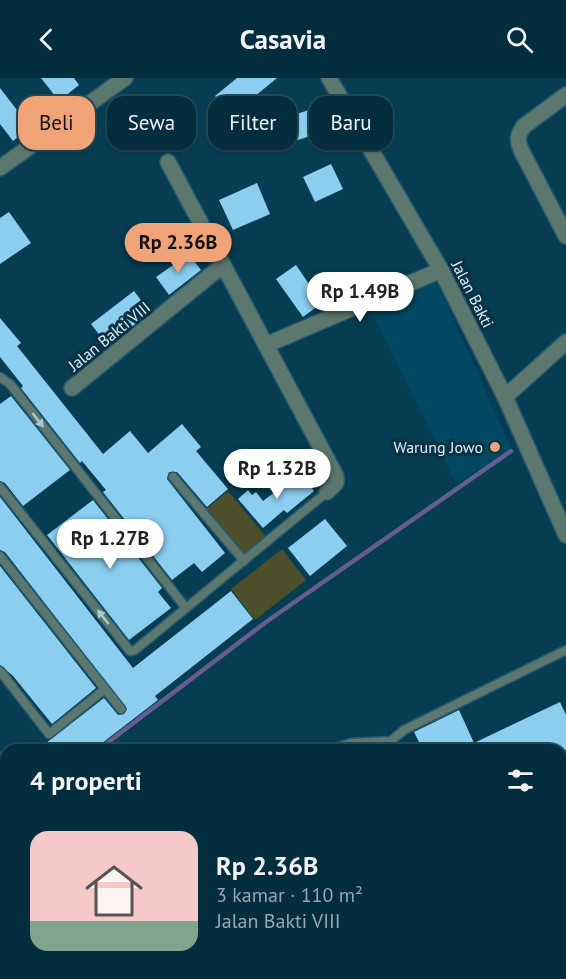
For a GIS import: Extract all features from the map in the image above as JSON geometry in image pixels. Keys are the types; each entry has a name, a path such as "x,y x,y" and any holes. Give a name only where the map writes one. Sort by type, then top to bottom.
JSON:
{"street":[{"path":"0,168 125,78"},
{"name":"Jalan Bakti","path":"329,78 441,270 505,397 566,535"},
{"path":"566,95 524,126 519,132 518,140 566,236"},
{"path":"168,162 336,476 336,483 327,492"},
{"name":"Jalan Bakti VIII","path":"72,388 224,265"},
{"path":"266,345 441,270"},
{"path":"505,397 566,342"}],"lane":[{"path":"0,377 10,384 186,608"},
{"path":"173,477 244,561"},
{"path":"0,487 130,651 135,650 327,492"},
{"path":"0,556 120,709"},
{"path":"389,744 404,730 566,650"},
{"path":"0,671 49,734 105,689"},
{"path":"348,744 391,741"}],"shaded area":[{"path":"436,279 511,449 456,483 370,310"}],"green space":[{"path":"228,491 268,539 244,559 204,511"},
{"path":"282,549 306,580 255,620 231,589"}],"building":[{"path":"41,78 74,78 79,85 65,96 55,96"},
{"path":"237,78 277,78 255,96 215,96"},
{"path":"0,88 18,111 18,137 13,141 0,124"},
{"path":"309,110 309,136 297,140 297,114"},
{"path":"331,164 343,189 315,202 303,177"},
{"path":"257,183 270,214 233,230 219,200"},
{"path":"9,212 31,243 0,264 0,218"},
{"path":"189,254 201,270 169,295 156,277"},
{"path":"296,265 322,303 303,317 276,279"},
{"path":"134,291 150,312 108,346 91,324"},
{"path":"0,318 21,343 17,346 103,454 130,431 148,453 182,424 201,447 196,451 228,489 207,507 177,472 169,472 167,479 225,553 202,572 194,563 172,580 103,492 106,490 82,461 80,463 21,388 23,386 0,357"},
{"path":"11,396 70,470 23,506 5,483 0,481 0,404"},
{"path":"300,473 314,491 287,513 284,510 263,528 238,499 248,490 252,495 256,492 263,501"},
{"path":"0,497 133,668 231,591 253,619 155,696 158,700 101,744 45,744 104,698 118,715 124,714 127,709 5,552 0,550"},
{"path":"93,500 162,588 158,592 171,608 129,640 47,535"},
{"path":"325,519 347,546 310,576 288,548"},
{"path":"0,566 96,688 52,724 13,676 0,665"},
{"path":"560,702 566,715 566,744 420,744 414,732 459,710 474,743"}],"waterway":[{"path":"106,744 266,622 511,451"}],"place":[{"name":"Warung Jowo","path":"495,447"}]}
